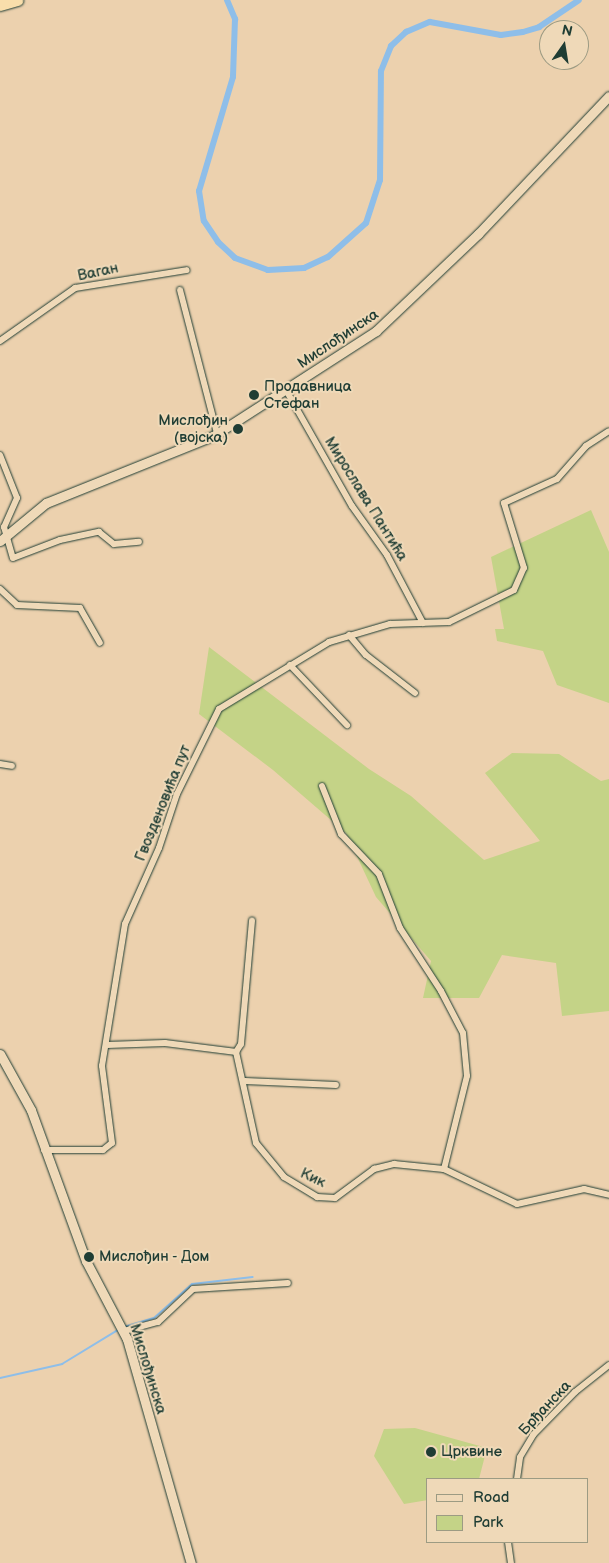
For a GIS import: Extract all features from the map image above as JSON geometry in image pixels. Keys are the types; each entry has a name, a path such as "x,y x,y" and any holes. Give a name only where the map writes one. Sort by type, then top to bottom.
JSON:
{"highway":[{"path":"0,5 17,0"}],"main road":[{"name":"Мислођинска","path":"3,538 29,513 71,491 217,434 286,390 399,312 609,96"},
{"name":"Мислођинска","path":"0,1054 28,1103 86,1261 124,1331 191,1563"}],"street":[{"name":"Ваган","path":"0,341 75,288 187,270"},
{"path":"180,290 217,434"},
{"name":"Мирослава Пантића","path":"286,390 352,506 387,555 422,623"},
{"name":"Гвозденовића пут","path":"44,1150 103,1150 111,1146 113,1133 102,1066 107,1045 126,918 156,855 176,794 222,704 259,688 290,665 349,635 390,624 455,620 520,585 524,568 504,503 557,479 586,446 609,431"},
{"path":"0,455 18,498 4,527 3,538 13,558 99,532 114,544 139,542"},
{"path":"0,589 17,605 80,608 100,643"},
{"path":"349,635 366,655 415,693"},
{"path":"290,665 347,725"},
{"path":"0,764 12,766"},
{"path":"322,786 341,834 379,874 400,928 441,991 463,1033 467,1076 444,1168"},
{"path":"107,1045 165,1043 236,1052 241,1044 252,920"},
{"name":"Кик","path":"236,1052 245,1081 251,1131 262,1152 284,1177 317,1197 335,1198 388,1164 444,1168 517,1204 584,1189 609,1195"},
{"path":"245,1081 336,1084"},
{"path":"124,1331 158,1322 193,1289 288,1283"},
{"name":"Брђанска","path":"517,1478 520,1457 533,1435 575,1392 609,1366"},
{"path":"508,1543 511,1563"}],"green space":[{"path":"591,510 609,552 609,703 557,685 543,651 497,641 495,629 504,629 491,557"},
{"path":"209,647 369,769 411,796 484,860 540,841 485,773 512,753 559,754 601,781 609,779 609,1011 562,1016 556,963 502,955 479,998 423,998 431,961 376,897 346,833 273,770 199,714"},
{"path":"415,1428 487,1448 479,1478 426,1478 426,1500 404,1504 374,1456 384,1429"}],"waterway":[{"path":"227,0 235,19 233,77 199,191 204,221 218,242 235,258 268,270 304,268 328,257 366,223 380,180 381,71 391,46 406,32 430,22 501,35 523,32 539,27 579,0"},
{"path":"124,1327 154,1318 192,1284 253,1277"},
{"path":"0,1378 62,1364 118,1330"}],"place":[{"name":"Продавница Стефан","path":"254,395"},
{"name":"Мислођин (војска)","path":"238,429"},
{"name":"Мислођин - Дом","path":"89,1257"},
{"name":"Црквине","path":"431,1452"}]}
